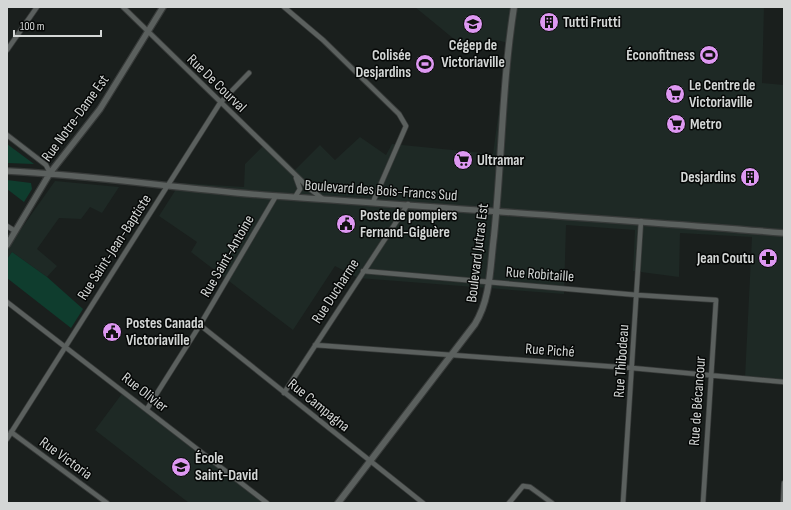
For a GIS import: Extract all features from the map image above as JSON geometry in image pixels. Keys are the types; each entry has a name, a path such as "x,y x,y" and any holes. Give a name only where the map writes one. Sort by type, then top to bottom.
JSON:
{"main road":[{"name":"Boulevard Jutras Est","path":"338,503 482,312 489,282 496,210 508,43 514,7"}],"street":[{"path":"7,50 37,7"},
{"name":"Rue De Courval","path":"123,7 220,103 323,199"},
{"name":"Rue Notre-Dame Est","path":"7,245 50,173 100,109 163,7"},
{"path":"284,7 323,40 399,114 406,126 372,202"},
{"name":"Rue Saint-Jean-Baptiste","path":"7,439 220,103 249,73"},
{"path":"7,136 46,165 50,173"},
{"name":"Boulevard des Bois-Francs Sud","path":"7,171 50,173 276,196 496,210 784,232"},
{"path":"295,174 300,184 300,189 295,197"},
{"name":"Rue Saint-Antoine","path":"147,409 200,326 276,196"},
{"name":"Rue Ducharme","path":"284,393 408,204"},
{"name":"Rue Thibodeau","path":"623,503 641,221"},
{"path":"7,226 15,231"},
{"name":"Rue Robitaille","path":"363,271 637,295 716,300"},
{"name":"Rue de Bécancour","path":"703,503 716,300"},
{"name":"Rue Olivier","path":"7,302 66,346 267,503"},
{"name":"Rue Campagna","path":"200,326 423,503"},
{"name":"Rue Piché","path":"315,345 632,368 784,382"},
{"name":"Rue Victoria","path":"11,432 107,503"},
{"path":"783,503 784,483"},
{"path":"509,503 523,486 530,487 552,503"}],"shaded area":[{"path":"415,7 764,7 762,83 784,85 784,382 745,378 752,237 680,233 679,277 633,271 635,230 566,225 564,294 358,278 335,266 293,330 191,252 197,242 159,216 180,183 244,187 245,164 267,142 295,170 320,145 335,160 360,137 386,155 392,144 493,154 508,43 497,40 486,42 471,53"},
{"path":"55,181 119,187 102,213 90,207 81,219 59,218 37,249 57,266 47,277 12,252 7,259 7,234 14,239"},
{"name":"École Saint-David","path":"124,391 267,503 189,503 95,430"}],"green space":[{"path":"7,144 34,164 7,163"},
{"path":"7,180 31,183 32,189 24,202 7,189"},
{"path":"12,252 47,277 83,309 71,328 7,278 7,259"}],"place":[{"name":"Tutti Frutti","path":"549,22"},
{"name":"Cégep de Victoriaville","path":"473,24"},
{"name":"Éconofitness","path":"709,55"},
{"name":"Colisée Desjardins","path":"425,64"},
{"name":"Le Centre de Victoriaville","path":"675,94"},
{"name":"Metro","path":"676,124"},
{"name":"Ultramar","path":"463,160"},
{"name":"Desjardins","path":"750,177"},
{"name":"Poste de pompiers Fernand-Giguère","path":"346,224"},
{"name":"Jean Coutu","path":"768,258"},
{"name":"Postes Canada Victoriaville","path":"112,332"},
{"name":"École Saint-David","path":"181,467"}]}
